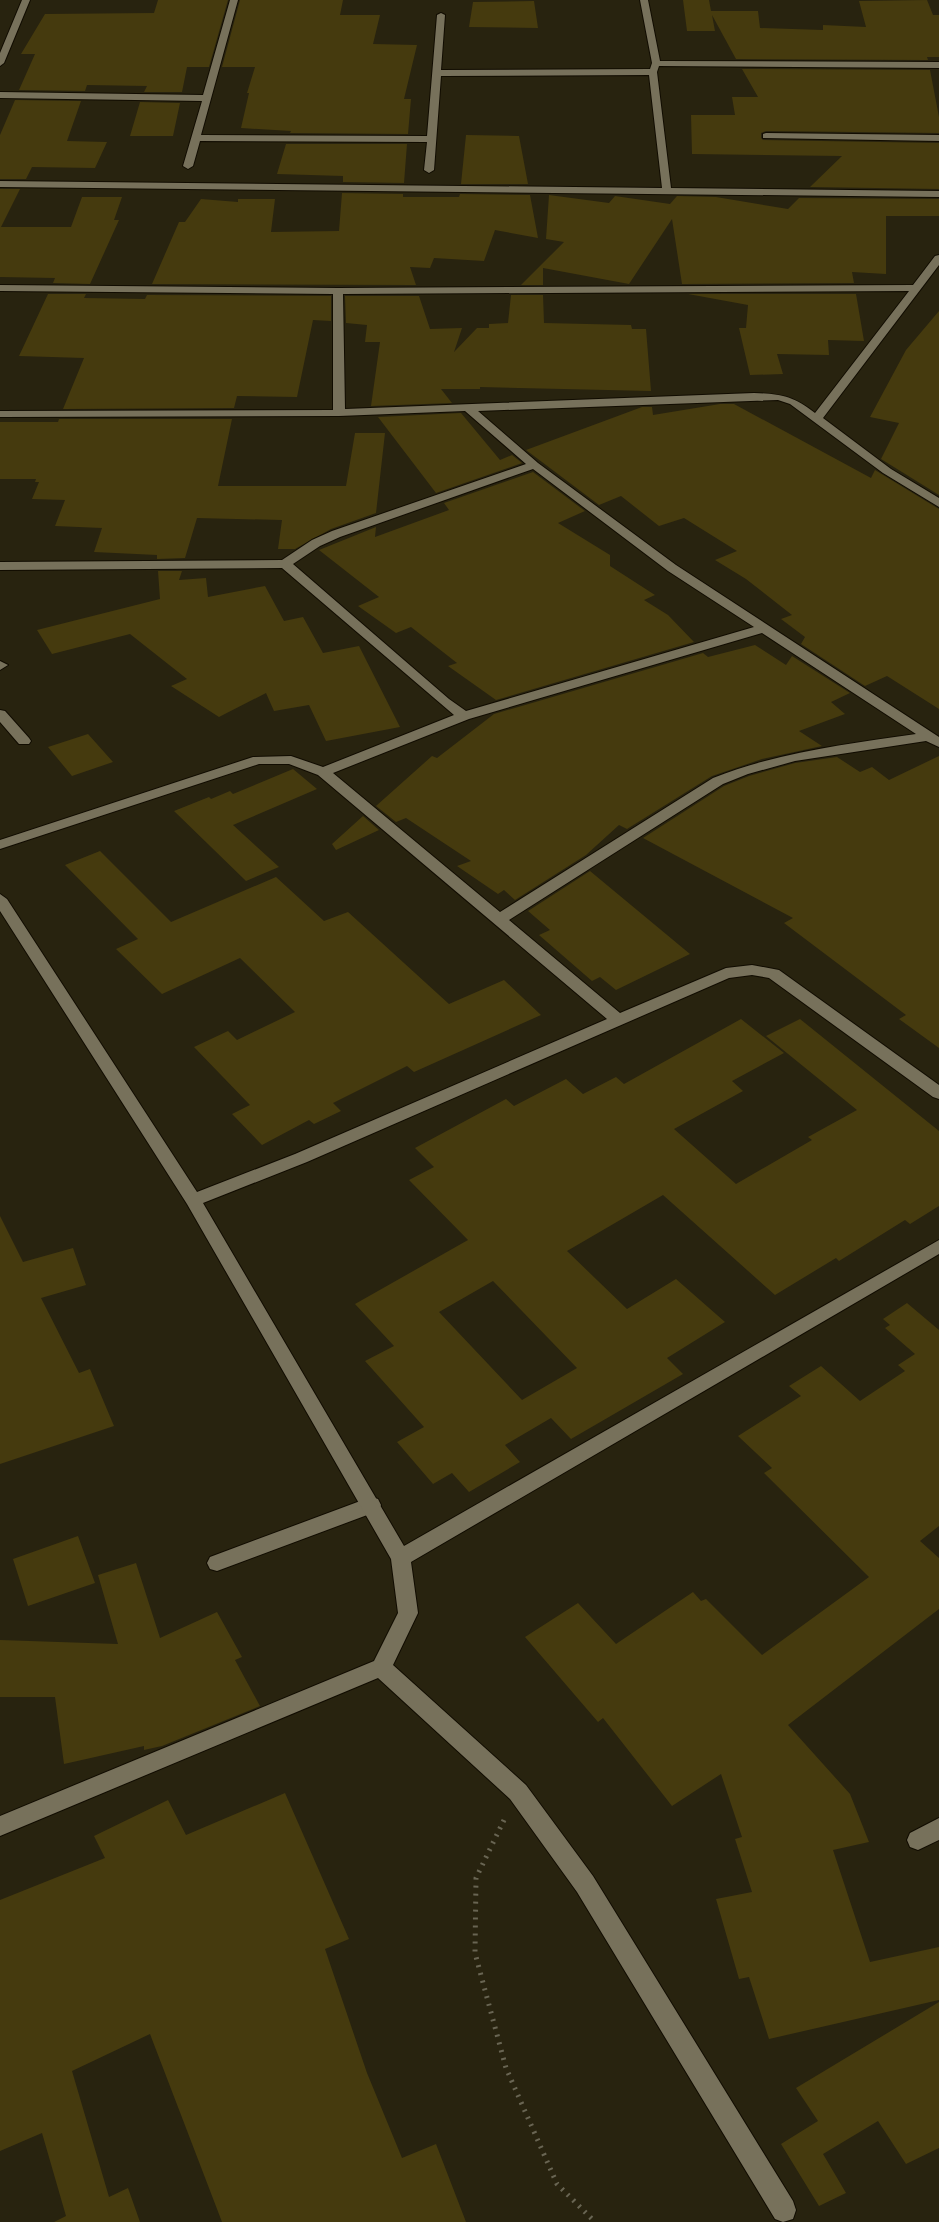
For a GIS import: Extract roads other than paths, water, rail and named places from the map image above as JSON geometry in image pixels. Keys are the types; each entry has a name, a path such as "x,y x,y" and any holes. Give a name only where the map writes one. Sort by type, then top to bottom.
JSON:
{"street":[{"path":"1,58 26,0"},
{"path":"188,166 234,0"},
{"path":"644,0 654,68 667,192"},
{"path":"429,170 441,15"},
{"path":"437,73 939,65"},
{"path":"0,95 206,98"},
{"path":"766,136 939,138"},
{"path":"197,138 430,139"},
{"path":"0,184 414,186 667,192 939,194"},
{"path":"817,418 939,258"},
{"path":"0,288 338,291 915,288"},
{"path":"338,291 339,413"},
{"path":"0,414 339,413 754,396 779,398 794,402 887,471 939,503"},
{"path":"469,409 534,465 672,568 762,629 934,739"},
{"path":"0,566 285,564 316,543 336,534 534,465"},
{"path":"285,564 444,702 464,716"},
{"path":"323,772 464,716 762,629"},
{"path":"0,714 24,741"},
{"path":"498,920 718,781 741,770 775,761 934,739"},
{"path":"0,845 258,759 291,760 323,772 619,1020"},
{"path":"0,899 193,1200 402,1558 408,1612 381,1667 0,1826"},
{"path":"193,1200 302,1158 726,973 752,970 774,974 939,1093"},
{"path":"402,1558 939,1246"},
{"path":"217,1563 371,1505"},
{"path":"381,1667 518,1792 585,1884 784,2210"},
{"path":"918,1840 939,1828"}]}
